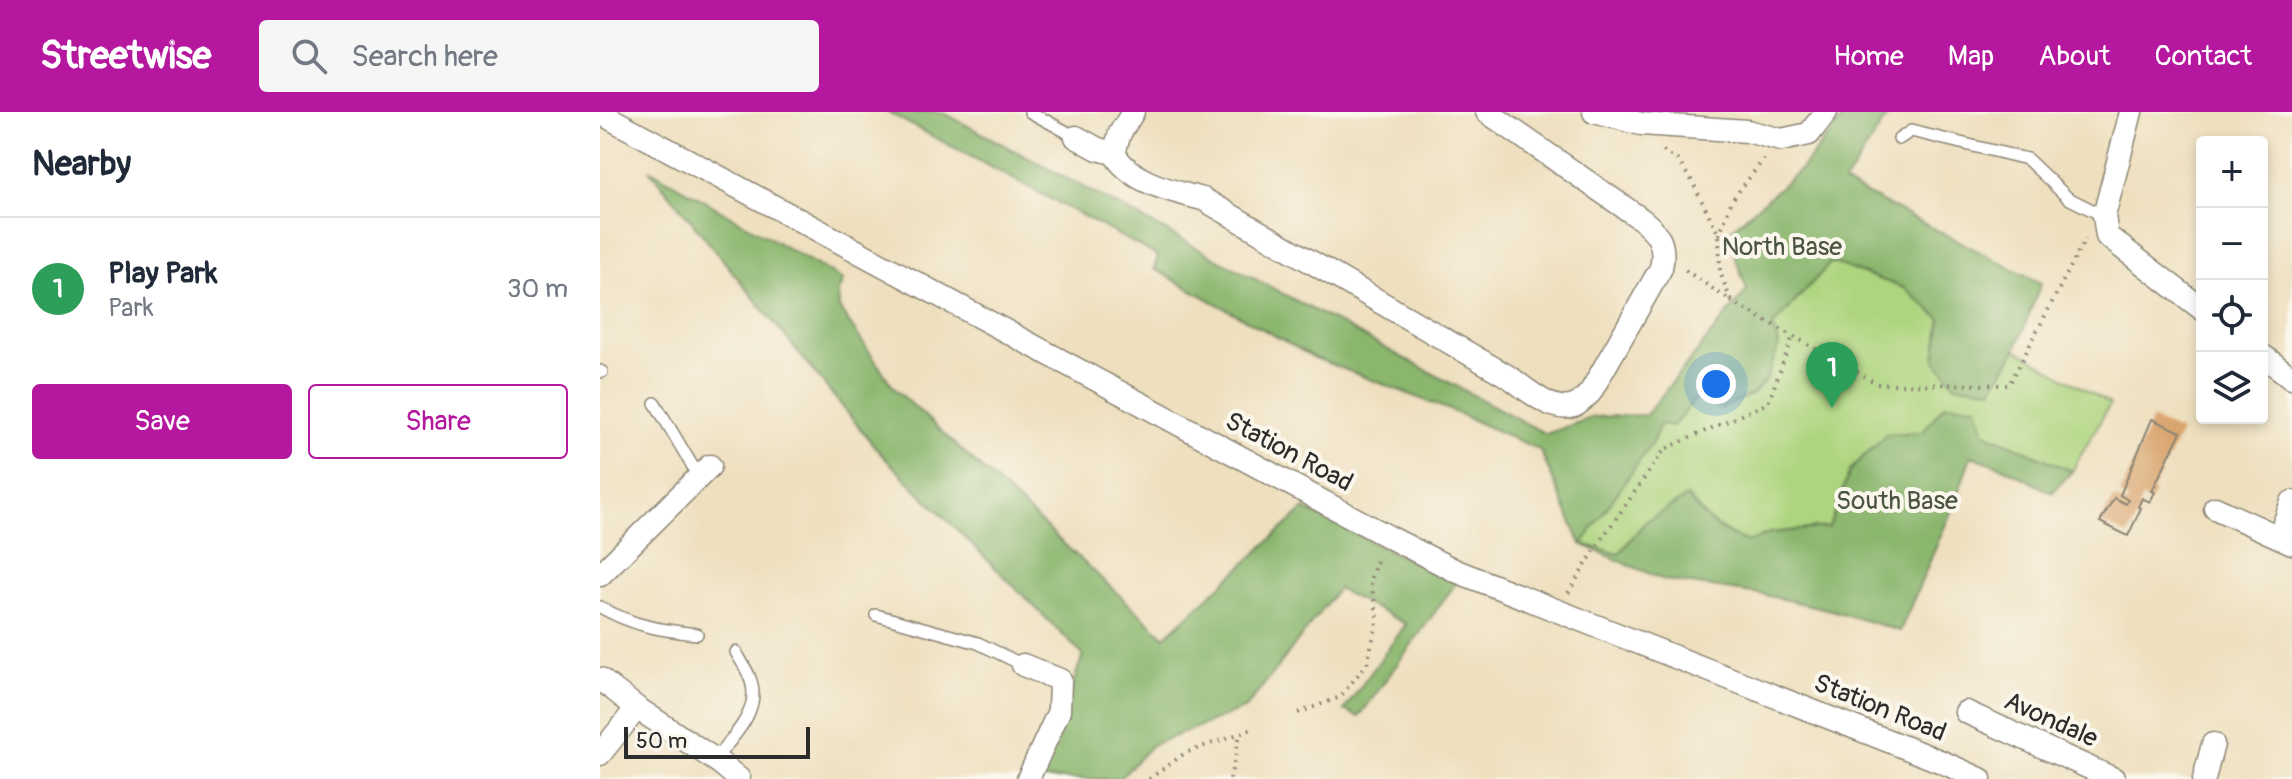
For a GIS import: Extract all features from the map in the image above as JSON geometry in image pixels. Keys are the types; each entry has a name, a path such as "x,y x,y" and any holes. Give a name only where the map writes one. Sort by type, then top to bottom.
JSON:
{"street":[{"path":"1114,153 1120,133 1133,112"},
{"path":"1076,137 1098,149 1114,153 1122,167 1164,189 1203,199 1509,377 1548,403 1559,407 1575,406 1590,393 1661,268 1662,243 1655,230 1487,112"},
{"path":"1594,112 1641,124 1747,131 1781,140 1809,134 1826,112"},
{"path":"2131,112 2104,216 2107,236 2196,304"},
{"name":"Station Road","path":"600,113 1456,571 1980,779"},
{"path":"2268,360 2292,378"},
{"path":"600,575 705,472"},
{"path":"2215,508 2285,540 2292,502"},
{"path":"1023,665 1060,680 1059,711 1028,779"},
{"path":"600,679 739,779"},
{"path":"606,748 637,708"},
{"name":"Avondale","path":"1966,712 2114,779"},
{"path":"2204,779 2213,744"}],"lane":[{"path":"1030,112 1076,137"},
{"path":"1899,139 1911,131 2027,159 2068,198 2104,216"},
{"path":"655,403 705,472"},
{"path":"600,607 651,629 697,634"},
{"path":"876,615 978,643 1023,665"},
{"path":"715,759 744,723 752,702 752,682 736,652"}],"path":[{"path":"1731,301 1720,272 1719,235 1732,200 1757,167 1785,139"},
{"path":"1663,151 1677,160 1692,181 1719,235"},
{"path":"1663,255 1731,301 1878,384 2009,385 2090,227 2104,216"},
{"path":"1557,611 1603,537 1665,449 1768,403 1793,336"},
{"path":"1298,713 1340,697 1367,664 1378,618 1370,580 1387,536"},
{"path":"1149,779 1185,753 1252,729"},
{"path":"1230,779 1240,734"},
{"path":"606,748 635,743 661,753"}],"green space":[{"path":"887,112 942,112 1546,434 1593,417 1646,415 1747,290 1727,233 1802,168 1847,112 1890,112 1844,183 2041,283 2016,349 1992,389 1955,385 1935,359 1941,319 1904,288 1831,262 1772,327 1779,344 1767,378 1753,394 1720,409 1698,396 1673,426 1660,424 1653,441 1582,544 1619,554 1645,522 1687,497 1714,524 1748,542 1770,533 1829,527 1850,471 1886,434 1922,432 1945,404 1977,406 1985,433 2072,471 2052,493 2003,467 1971,456 1954,505 1900,631 1831,610 1760,594 1664,580 1581,544 1540,450 1450,410 1315,358 1154,269 1158,256"},
{"path":"649,169 843,280 838,292 839,308 894,388 1165,637 1304,509 1456,583 1359,717 1344,710 1406,624 1338,589 1246,708 1152,745 1119,779 1039,779 1083,655 880,453"},
{"path":"1831,262 1904,288 1941,319 1935,359 1992,389 2016,349 2110,404 2072,471 1985,433 1886,434 1850,470 1829,527 1770,533 1748,542 1714,524 1687,497 1645,522 1619,554 1581,544 1653,441 1660,423 1673,426 1698,396 1753,394 1767,378 1779,345 1772,327"}],"building":[{"path":"2152,419 2181,432 2152,491 2155,492 2150,502 2142,498 2138,507 2141,508 2128,536 2100,522 2114,498 2126,504 2128,500 2120,495"}],"place":[{"name":"Play Park","path":"1832,408"}],"park label":[{"name":"North Base","path":"1782,247"},
{"name":"South Base","path":"1897,501"}]}
